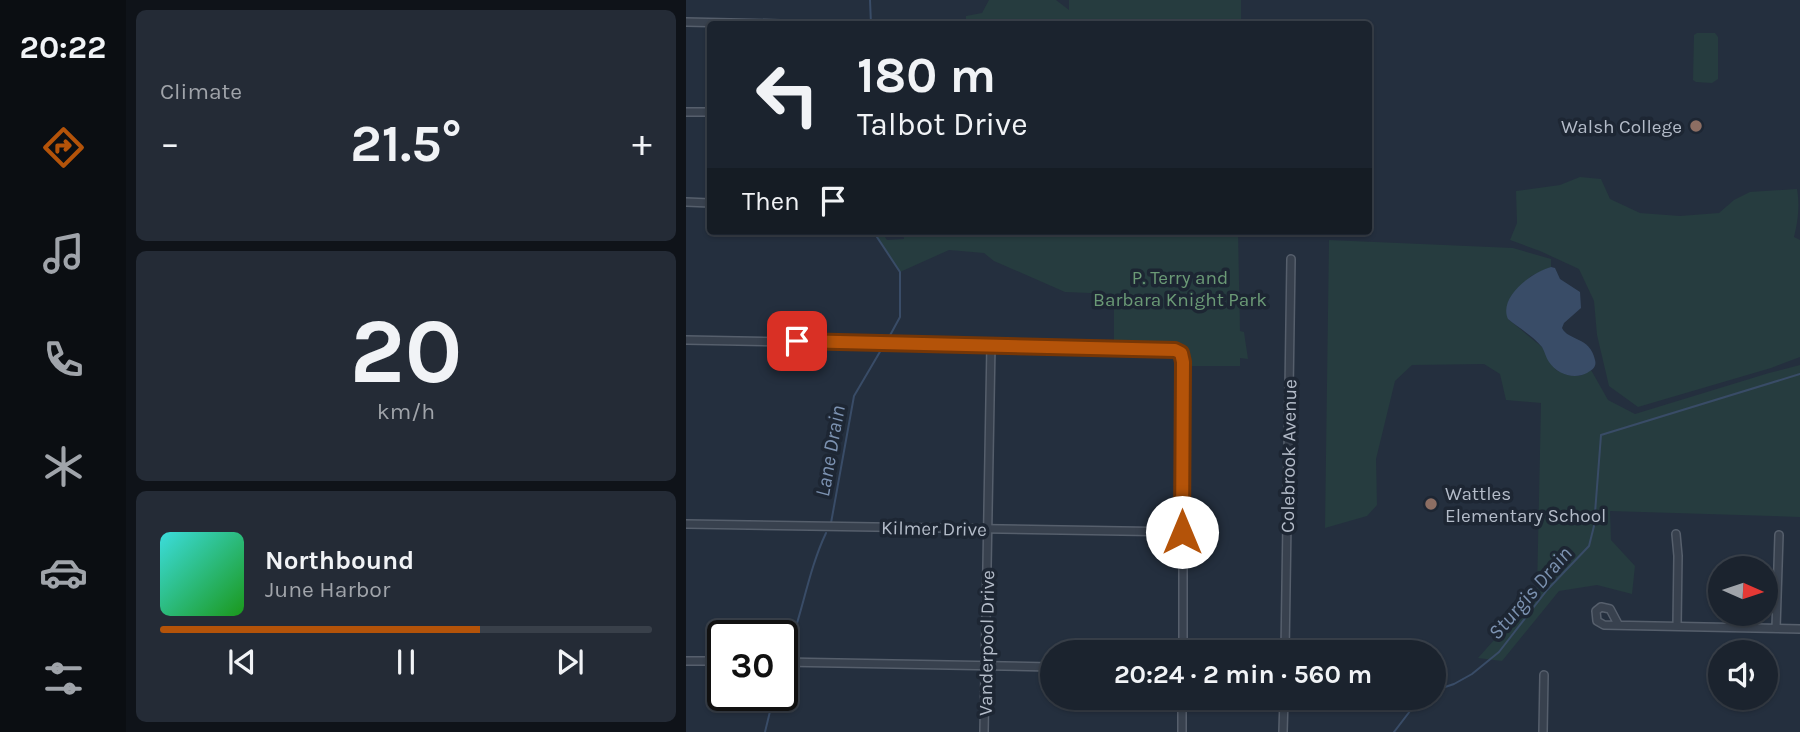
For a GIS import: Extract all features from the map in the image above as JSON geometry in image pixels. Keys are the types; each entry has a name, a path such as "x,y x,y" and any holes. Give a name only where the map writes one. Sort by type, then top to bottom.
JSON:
{"street":[{"path":"686,22 707,22"},
{"path":"686,112 707,112"},
{"path":"686,202 707,203"},
{"name":"Colebrook Avenue","path":"1285,640 1291,260"},
{"path":"686,340 1171,349 1181,353 1183,640"},
{"name":"Vanderpool Drive","path":"984,732 991,345"},
{"name":"Kilmer Drive","path":"686,524 1182,532"},
{"path":"1676,534 1677,625"},
{"path":"1776,628 1779,535"},
{"path":"1618,624 1800,629"},
{"path":"686,661 707,661"},
{"path":"798,662 1040,667"},
{"path":"1543,732 1544,675"},
{"path":"1182,710 1182,732"},
{"path":"1283,732 1284,710"}],"green space":[{"path":"989,0 1056,0 1069,10 1069,0 1241,0 1241,21 966,21 966,16 982,13"},
{"path":"1715,33 1718,37 1718,79 1712,83 1693,80 1694,35"},
{"path":"1580,177 1601,179 1610,199 1640,213 1680,216 1719,213 1734,200 1750,192 1797,189 1798,213 1794,237 1800,240 1800,357 1638,407 1609,386 1597,335 1594,301 1579,269 1510,240 1517,223 1516,191 1560,185"},
{"name":"P. Terry and Barbara Knight Park","path":"876,235 884,235 887,240 904,239 904,235 1238,235 1240,331 1244,332 1248,359 1240,358 1240,366 1187,366 1187,346 1114,344 1114,294 1065,292 994,261 984,253 949,250 900,272"},
{"path":"1329,240 1513,248 1551,259 1551,267 1531,276 1511,296 1508,319 1542,347 1556,370 1580,376 1591,370 1608,400 1635,414 1800,365 1800,517 1610,511 1611,540 1635,566 1632,594 1597,585 1559,591 1502,661 1478,658 1537,592 1541,403 1506,400 1500,374 1484,364 1412,365 1395,381 1376,459 1377,505 1367,516 1325,528"}],"water":[{"path":"1551,267 1555,268 1560,279 1580,292 1581,308 1562,328 1592,352 1595,366 1582,375 1571,376 1556,370 1542,347 1508,319 1506,311 1512,294 1526,280"}],"waterway":[{"name":"Lane Drain","path":"870,0 871,21"},
{"name":"Lane Drain","path":"876,235 900,272 900,317 888,339"},
{"name":"Lane Drain","path":"831,523 854,396 881,350"},
{"name":"Sturgis Drain","path":"1446,687 1472,674 1499,652 1547,590 1589,546 1594,526 1601,435 1800,374"},
{"name":"Lane Drain","path":"798,620 826,533"},
{"name":"Sturgis Drain","path":"1394,732 1411,710"},
{"name":"Lane Drain","path":"765,732 770,711"}],"place":[{"name":"Walsh College","path":"1696,126"},
{"name":"Wattles Elementary School","path":"1431,504"}],"route":[{"path":"797,341 1175,350 1181,353 1183,362 1182,532"}]}
